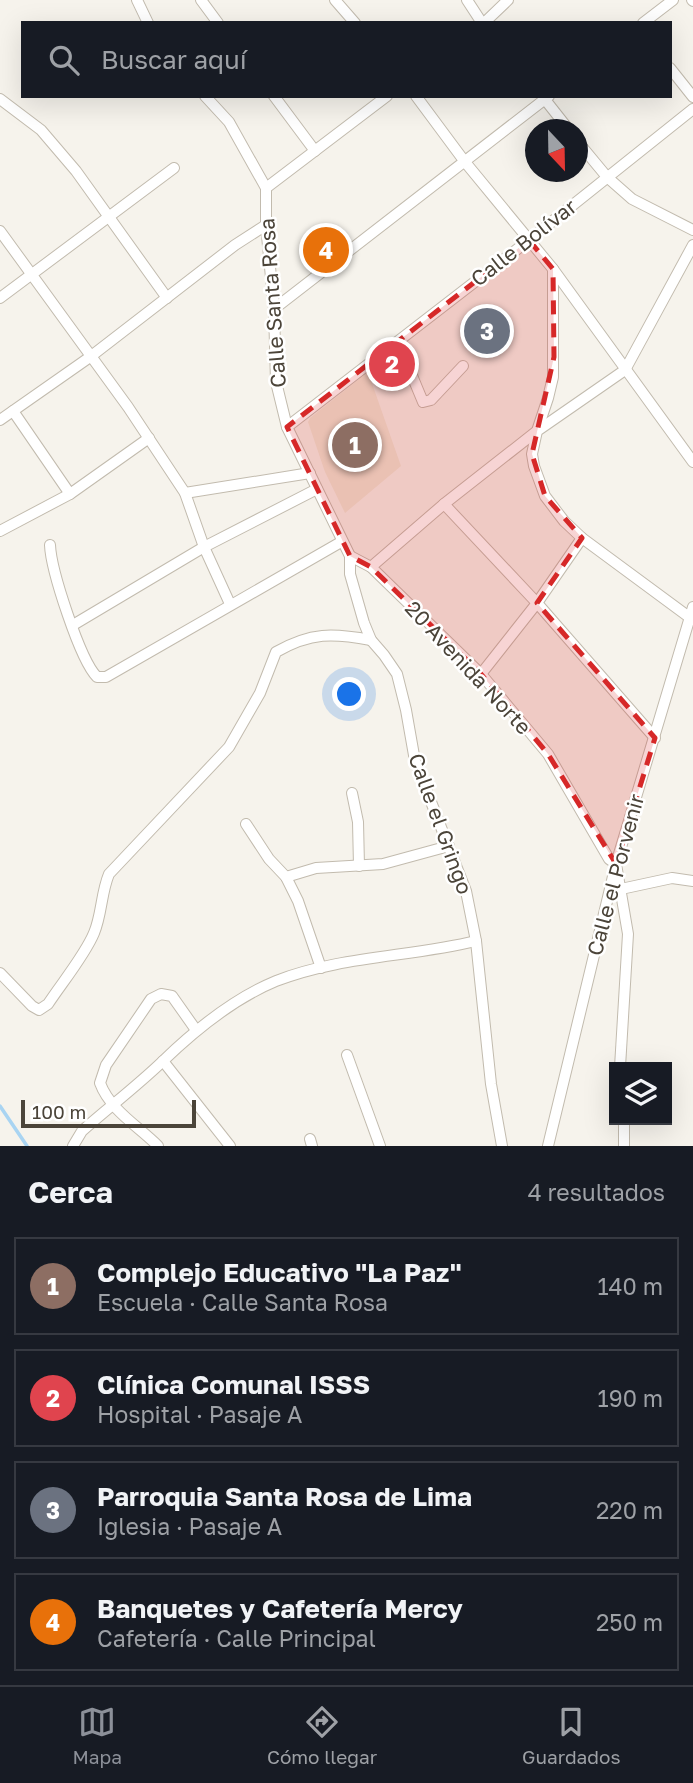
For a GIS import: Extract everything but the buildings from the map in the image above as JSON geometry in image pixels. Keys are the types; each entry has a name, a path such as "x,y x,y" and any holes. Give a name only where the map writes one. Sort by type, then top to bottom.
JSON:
{"street":[{"path":"138,0 147,21"},
{"path":"201,0 217,21"},
{"path":"335,0 353,21"},
{"path":"467,0 482,21"},
{"path":"485,21 508,0"},
{"path":"646,21 673,0"},
{"path":"672,71 693,97"},
{"name":"Calle Santa Rosa","path":"207,98 229,122 266,188 276,382 287,427 349,556"},
{"path":"275,98 315,151"},
{"path":"266,188 384,98"},
{"path":"417,98 464,162 553,269 693,462"},
{"path":"274,309 545,98"},
{"path":"547,98 561,119"},
{"path":"0,99 41,130 76,171 167,298"},
{"name":"Calle Bolívar","path":"287,427 693,109"},
{"path":"588,154 607,177 632,200 693,230"},
{"path":"0,298 174,168"},
{"path":"0,421 90,357 235,245 267,225"},
{"path":"0,231 149,438 185,493 204,547 230,604"},
{"path":"371,567 444,504 537,430 625,370 693,245"},
{"path":"553,269 553,377 532,454 545,496 564,521 582,538 691,620"},
{"path":"398,342 423,402 431,400 463,366"},
{"path":"13,411 70,494"},
{"path":"0,531 70,494 149,438"},
{"path":"185,493 310,473"},
{"path":"73,625 204,547 317,489"},
{"path":"444,504 537,603 655,738"},
{"path":"481,674 537,603 582,538"},
{"path":"50,545 54,573 91,671 97,677 106,677 341,542"},
{"name":"20 Avenida Norte","path":"349,556 371,567 481,674 548,754 609,859 616,864"},
{"name":"Calle el Gringo","path":"349,556 350,574 364,623 371,639 397,674 415,761 466,891 476,941 491,1084 502,1146"},
{"name":"Calle el Porvenir","path":"548,1146 616,864 693,607"},
{"path":"0,973 32,1006 39,1010 48,1004 93,935 109,874 229,747 254,703 276,652 316,635 371,639"},
{"path":"352,793 358,822 359,866"},
{"path":"246,824 268,859 286,877 298,901 321,968"},
{"path":"286,877 316,868 359,866 406,859 449,846"},
{"path":"616,864 628,934 620,1062"},
{"path":"621,889 672,878 693,881"},
{"path":"73,1146 82,1131 196,1030 276,982 321,968 476,941"},
{"path":"158,1146 112,1105 103,1094 100,1083 106,1065 151,999 161,994 172,996 196,1030"},
{"path":"347,1055 380,1146"},
{"path":"163,1061 230,1146"},
{"path":"624,1125 624,1146"}],"highlighted area":[{"path":"529,240 553,269 554,357 532,454 545,496 582,538 537,603 655,738 616,864 548,754 481,674 371,567 350,556 287,427"}],"shaded area":[{"path":"368,372 401,466 345,513 325,472 308,422"}],"waterway":[{"path":"0,1106 27,1146"}],"place":[{"name":"Banquetes y Cafetería Mercy","path":"326,250"},
{"name":"Parroquia Santa Rosa de Lima","path":"487,331"},
{"name":"Clínica Comunal ISSS","path":"392,364"},
{"name":"Complejo Educativo \"La Paz\"","path":"355,445"}]}
